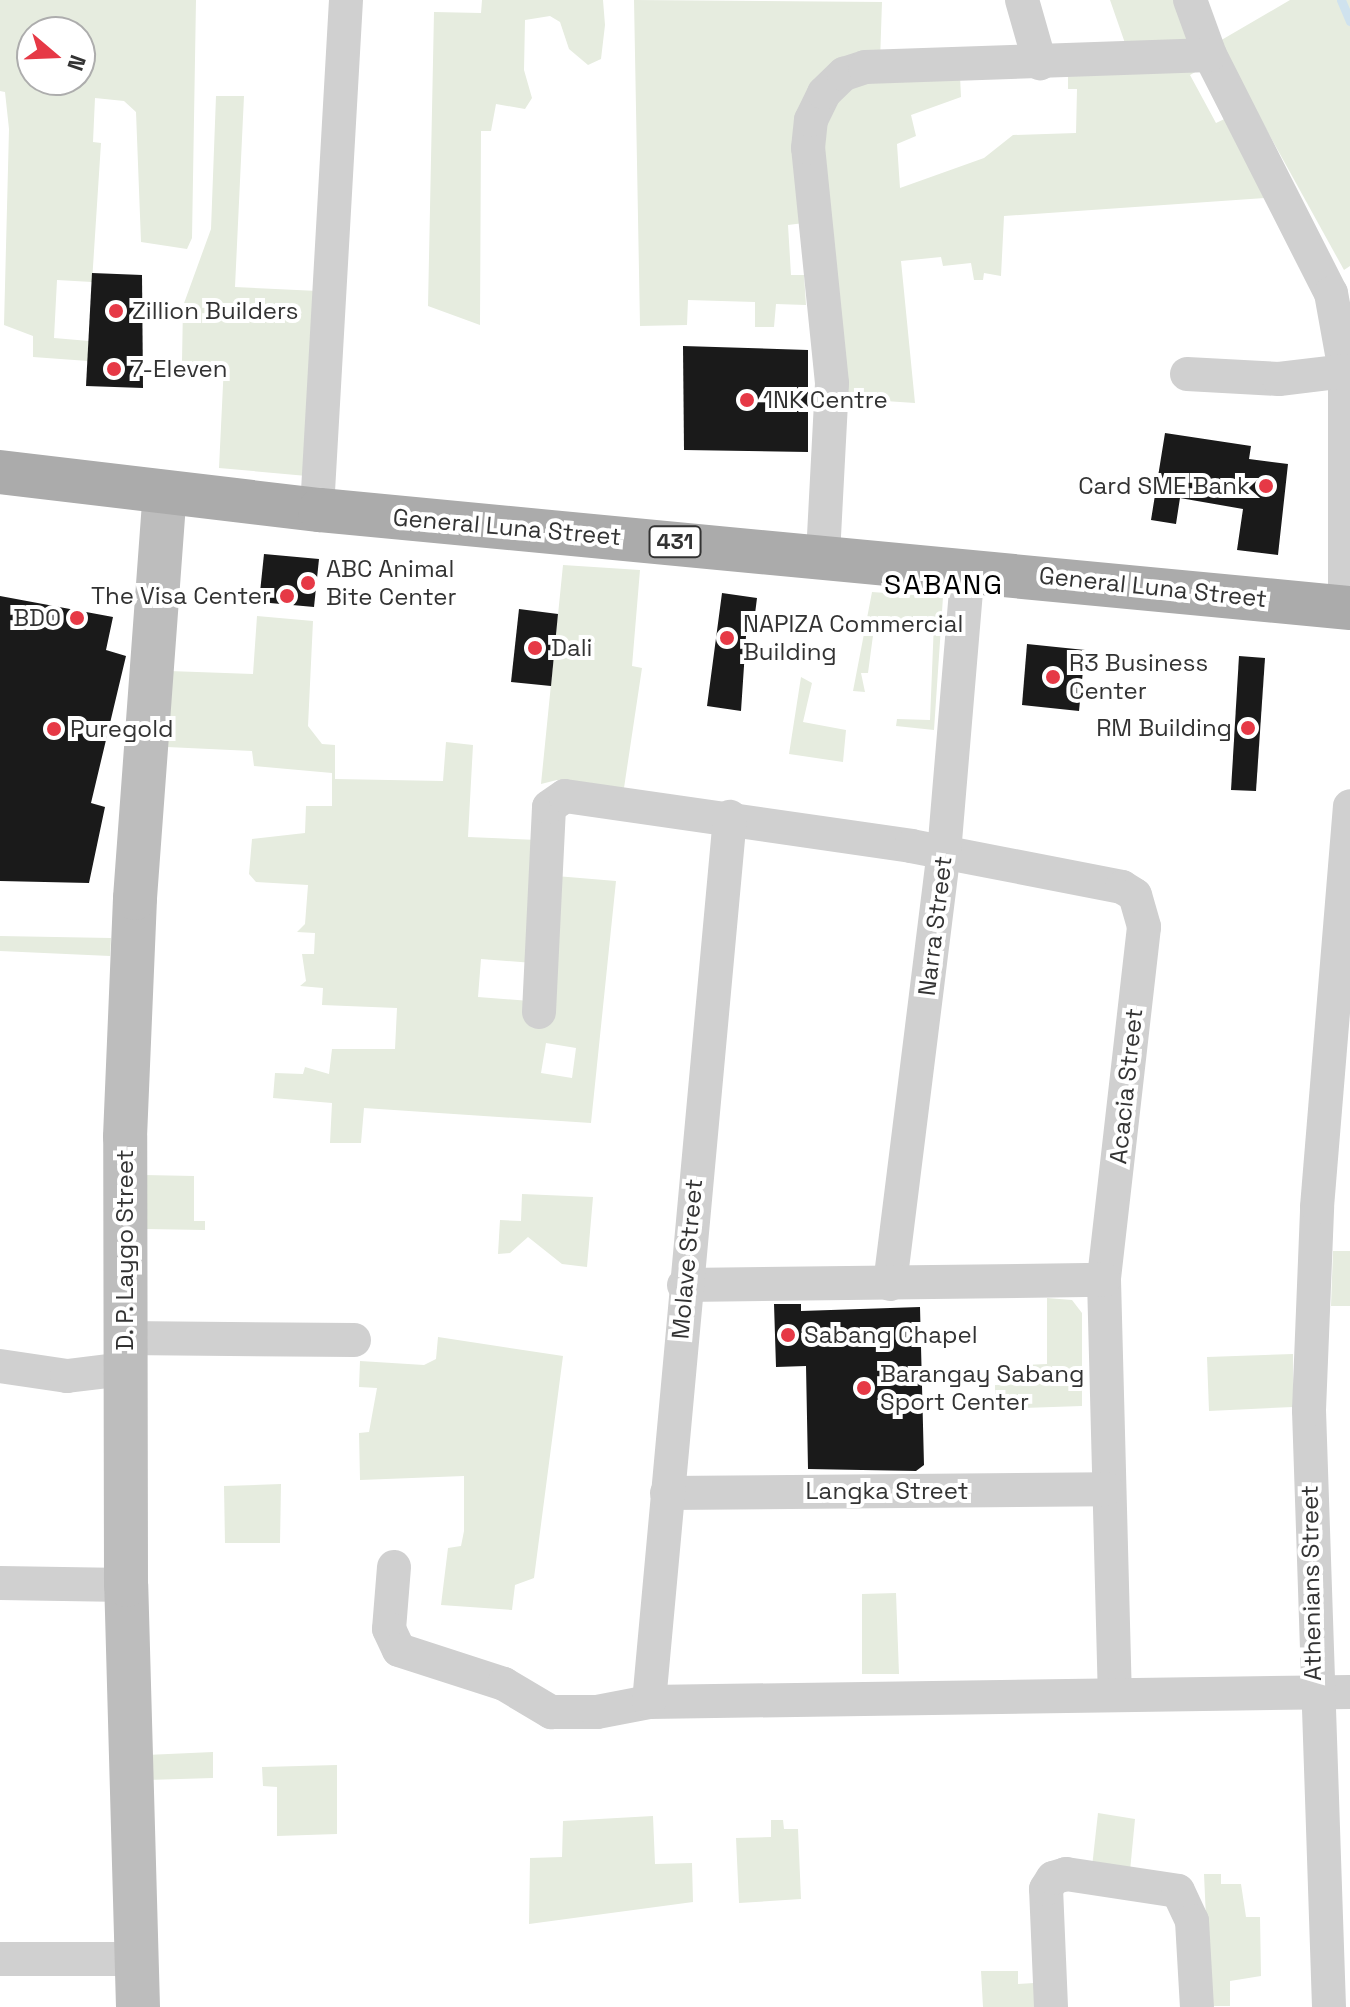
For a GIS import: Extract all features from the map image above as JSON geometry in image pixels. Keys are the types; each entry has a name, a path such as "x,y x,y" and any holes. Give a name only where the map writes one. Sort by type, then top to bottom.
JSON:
{"main road":[{"name":"General Luna Street","path":"0,472 165,494 968,568 1348,608"},
{"name":"D. P. Laygo Street","path":"138,2007 126,1585 124,1353 135,898 165,494"}],"street":[{"path":"317,509 346,0"},
{"path":"1022,0 1040,63"},
{"path":"1190,0 1210,55 1325,274 1345,371 1348,608"},
{"path":"823,555 832,383 808,148 811,120 824,93 844,74 865,67 1210,55"},
{"path":"1187,374 1279,379 1345,371"},
{"name":"Narra Street","path":"890,1284 944,853 968,568"},
{"name":"Acacia Street","path":"539,1012 549,807 555,799 730,817 944,853 1122,887 1140,901 1144,927 1104,1280 1106,1489 1115,1693"},
{"name":"Athenians Street","path":"1329,2007 1313,1692 1309,1410 1336,1159 1350,806"},
{"name":"Molave Street","path":"649,1702 684,1285 730,817"},
{"path":"684,1285 1104,1280"},
{"path":"0,1366 67,1376 124,1353 354,1340"},
{"name":"Langka Street","path":"667,1493 1106,1489"},
{"path":"394,1567 389,1629 399,1650 437,1657 504,1684 551,1712 597,1712 649,1702 1350,1692"},
{"path":"0,1583 126,1585"},
{"path":"1051,2007 1046,1889 1053,1878 1066,1874 1178,1891 1192,1921 1197,2007"},
{"path":"0,1959 135,1959"}],"shaded area":[{"path":"0,0 196,0 192,238 187,249 141,242 136,112 124,101 95,98 93,142 101,143 92,282 57,280 54,338 89,341 88,361 33,357 33,336 4,325 9,129 5,92 0,91"},
{"path":"482,0 603,0 605,25 601,59 588,65 569,49 560,22 550,16 525,20 524,70 532,98 525,109 496,104 491,131 481,131 480,325 428,306 434,12 481,13"},
{"path":"634,0 882,2 880,62 840,66 804,223 788,225 791,275 804,275 806,305 776,304 774,327 755,327 755,302 688,300 687,325 640,326"},
{"path":"1110,0 1183,0 1194,39 1126,46"},
{"path":"1290,0 1350,0 1350,266 1344,270 1218,42"},
{"path":"1204,67 1190,75 1216,123 1233,115 1279,197 1004,216 1001,276 984,273 983,280 974,280 971,263 943,266 941,257 901,261 915,403 840,398 817,133 849,84 960,76 961,97 911,115 916,136 897,144 900,188 984,158 1013,135 1076,133 1077,89 1068,89 1068,74"},
{"path":"216,96 244,96 235,287 318,291 307,476 219,468 224,364 182,361 183,306 211,229"},
{"path":"563,565 640,570 632,666 642,668 624,788 557,780 541,784"},
{"path":"872,592 943,597 934,730 896,726 897,719 930,720 934,622 898,620 896,629 874,628 868,673 861,673 865,692 853,691"},
{"path":"257,616 313,621 308,726 322,744 335,745 335,779 443,781 446,742 473,745 468,837 538,840 533,963 481,959 478,997 530,1001 556,876 616,881 591,1123 364,1108 361,1143 330,1143 332,1103 273,1098 275,1073 303,1074 305,1067 329,1074 332,1049 395,1049 397,1008 322,1005 323,988 300,986 306,981 302,954 314,954 315,933 297,932 305,924 308,885 256,882 249,874 252,839 305,833 306,806 332,806 332,773 254,766 252,751 167,747 169,671 253,674","holes":["546,1043 576,1048 572,1078 541,1073"]},
{"path":"801,677 812,683 803,722 846,730 843,762 789,754"},
{"path":"0,936 111,938 110,956 0,951"},
{"path":"144,1175 194,1176 194,1221 205,1221 205,1230 146,1229"},
{"path":"522,1194 593,1197 587,1267 562,1264 528,1237 510,1253 498,1254 500,1220 521,1221"},
{"path":"1333,1251 1350,1251 1350,1306 1331,1306"},
{"path":"1047,1298 1072,1300 1082,1313 1082,1406 995,1409 995,1385 1022,1384 1023,1365 1047,1364"},
{"path":"438,1337 563,1356 534,1578 515,1585 512,1610 441,1605 448,1548 461,1546 464,1531 464,1476 360,1480 359,1433 369,1432 377,1388 359,1387 360,1361 424,1365 436,1359"},
{"path":"1293,1354 1293,1407 1209,1411 1207,1357"},
{"path":"281,1484 280,1543 225,1543 224,1486"},
{"path":"896,1593 899,1674 862,1674 862,1594"},
{"path":"213,1752 213,1778 147,1780 146,1755"},
{"path":"337,1765 337,1834 277,1836 277,1787 263,1786 262,1767"},
{"path":"1098,1813 1135,1819 1130,1871 1092,1867"},
{"path":"653,1816 655,1864 692,1863 693,1902 529,1924 530,1858 562,1857 563,1821"},
{"path":"771,1820 783,1820 784,1829 798,1829 801,1899 739,1903 736,1838 771,1837"},
{"path":"1204,1874 1221,1874 1221,1884 1241,1884 1246,1917 1260,1917 1261,1976 1230,1981 1230,2006 1210,2006"},
{"path":"981,1971 1018,1971 1018,1984 1034,1983 1035,2007 983,2007"}],"building":[{"name":"Zillion Builders","path":"92,273 142,275 143,388 86,386"},
{"name":"1NK Centre","path":"683,346 808,350 808,452 684,450"},
{"path":"1165,433 1251,446 1249,459 1288,464 1278,555 1237,550 1243,509 1180,498 1176,524 1151,520"},
{"path":"264,554 319,559 314,607 259,602"},
{"name":"NAPIZA Commercial Building","path":"722,593 757,598 754,622 747,621 741,711 707,706"},
{"name":"Puregold","path":"0,596 113,617 106,650 126,656 91,803 105,807 89,883 0,881"},
{"name":"Dali","path":"519,609 558,614 551,686 511,682"},
{"name":"R3 Business Center","path":"1027,644 1085,650 1079,711 1022,705"},
{"name":"RM Building","path":"1239,656 1265,658 1256,791 1231,790"},
{"name":"Barangay Sabang Sport Center","path":"774,1304 801,1304 801,1311 920,1307 924,1465 916,1471 808,1469 806,1366 776,1367"}],"waterway":[{"path":"1341,0 1350,21"}],"place":[{"name":"Zillion Builders","path":"116,311"},
{"name":"7-Eleven","path":"114,369"},
{"name":"1NK Centre","path":"747,400"},
{"name":"Card SME Bank","path":"1266,486"},
{"name":"ABC Animal Bite Center","path":"308,583"},
{"name":"The Visa Center","path":"287,596"},
{"name":"BDO","path":"77,618"},
{"name":"NAPIZA Commercial Building","path":"727,638"},
{"name":"Dali","path":"535,648"},
{"name":"R3 Business Center","path":"1053,677"},
{"name":"RM Building","path":"1248,728"},
{"name":"Puregold","path":"54,729"},
{"name":"Sabang Chapel","path":"788,1335"},
{"name":"Barangay Sabang Sport Center","path":"864,1388"}],"district":[{"name":"SABANG","path":"944,584"}]}
